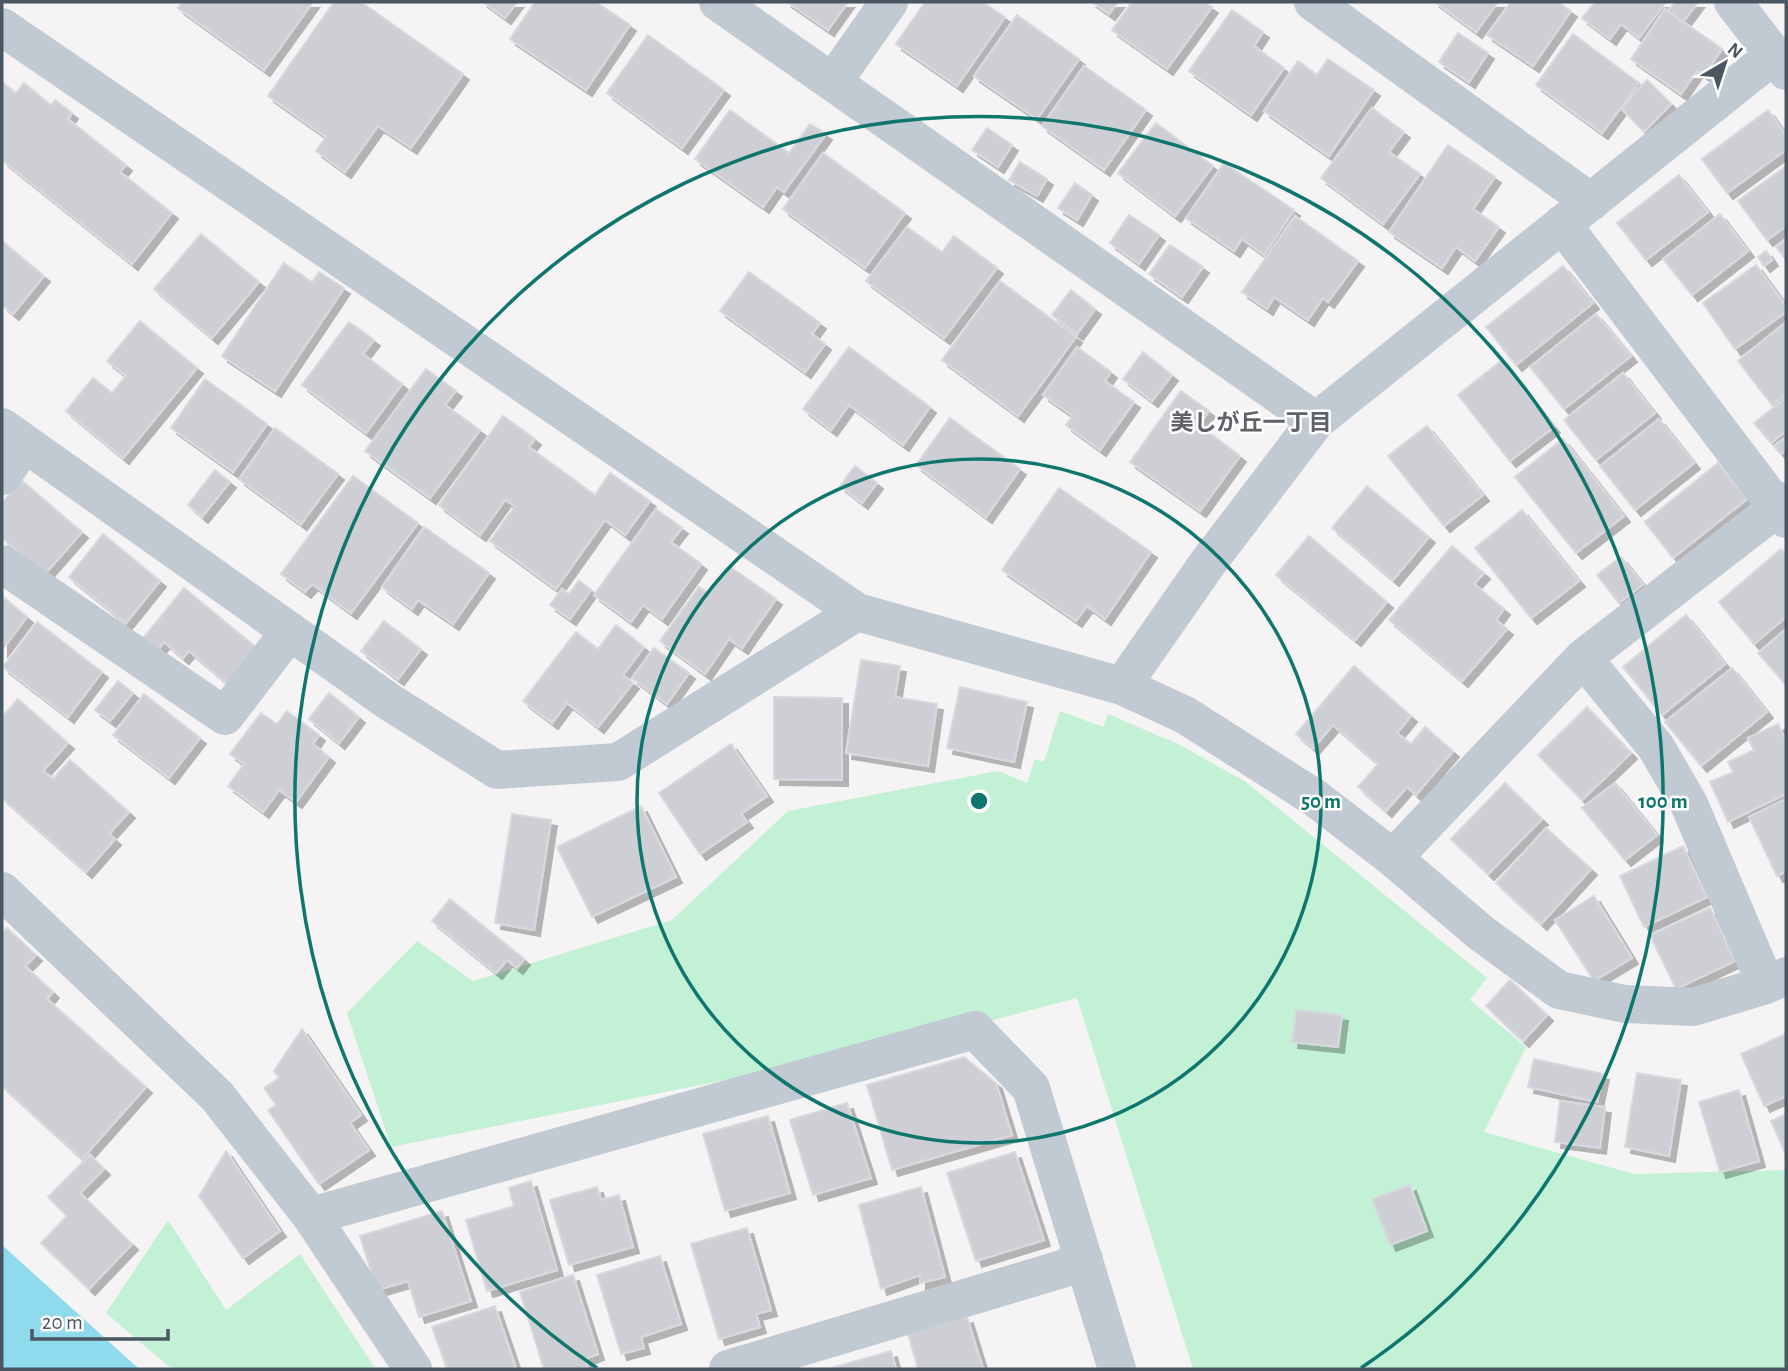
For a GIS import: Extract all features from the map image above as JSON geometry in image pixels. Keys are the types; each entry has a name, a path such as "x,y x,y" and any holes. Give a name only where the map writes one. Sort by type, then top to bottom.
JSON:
{"street":[{"path":"16,2 2,25 857,612 1122,686 1185,715 1315,798 1393,858 1481,933 1559,989 1625,1004 1693,1007 1776,981 1689,804 1656,747 1583,657"},
{"path":"718,2 1317,421"},
{"path":"833,82 889,2"},
{"path":"1313,2 1576,213 1783,509 1583,657 1393,858"},
{"path":"1122,686 1207,564 1317,421 1576,213 1780,63 1732,2"},
{"path":"2,476 13,435 388,701 496,770 618,762 857,612"},
{"path":"2,564 225,716 290,631"},
{"path":"2,891 217,1096 311,1216 413,1369"},
{"path":"311,1216 975,1030 1031,1088 1117,1369"},
{"path":"728,1369 1062,1269 1084,1259"}],"green space":[{"path":"1060,711 1103,727 1108,714 1180,745 1246,782 1487,978 1470,1000 1526,1047 1484,1132 1634,1174 1786,1170 1786,1369 1193,1369 1077,998 895,1046 391,1147 347,1013 417,941 473,981 672,920 788,811 998,771 1027,783 1035,759 1044,762"},
{"path":"168,1220 226,1310 300,1254 375,1368 172,1369 106,1313"}],"water":[{"path":"2,1245 139,1369 2,1369"}],"building":[{"path":"182,2 313,2 264,70 178,8"},
{"path":"334,2 361,2 463,74 411,148 378,126 345,172 316,151 326,137 268,96"},
{"path":"483,2 517,2 505,18"},
{"path":"535,2 596,2 630,25 586,90 510,39"},
{"path":"787,2 848,2 828,30"},
{"path":"925,2 982,2 1005,17 957,86 896,44"},
{"path":"1092,2 1118,2 1109,14"},
{"path":"1132,2 1204,2 1212,7 1167,69 1112,30"},
{"path":"1435,2 1498,2 1476,32"},
{"path":"1511,2 1558,2 1571,11 1533,66 1487,35"},
{"path":"1595,2 1666,2 1639,38 1621,24 1610,39 1582,18"},
{"path":"1675,2 1698,2 1683,22 1668,11"},
{"path":"1665,9 1722,49 1704,75 1697,71 1681,94 1631,59"},
{"path":"1232,10 1263,32 1254,46 1284,68 1251,115 1189,71"},
{"path":"1017,15 1079,59 1037,119 974,76"},
{"path":"1458,33 1488,53 1469,82 1439,62"},
{"path":"1573,34 1639,83 1602,133 1536,85"},
{"path":"648,35 724,90 682,148 607,93"},
{"path":"1328,59 1374,90 1329,156 1264,111 1298,61 1317,75"},
{"path":"1084,66 1146,110 1104,170 1042,126"},
{"path":"1647,80 1671,104 1644,132 1621,108"},
{"path":"2,82 16,93 24,83 51,105 55,100 72,113 68,119 126,165 120,172 172,213 132,264 2,160"},
{"path":"1372,108 1404,132 1389,152 1420,174 1383,224 1321,178"},
{"path":"730,110 789,153 810,124 826,134 784,192 777,187 763,207 695,159"},
{"path":"1768,110 1786,135 1786,150 1727,193 1702,159"},
{"path":"1156,123 1213,166 1175,216 1118,173"},
{"path":"987,128 1012,145 998,167 972,150"},
{"path":"1448,145 1495,177 1473,209 1499,227 1475,261 1456,247 1442,268 1389,232"},
{"path":"823,153 905,213 865,268 783,209"},
{"path":"1020,162 1047,179 1037,196 1009,180"},
{"path":"1224,163 1294,210 1264,255 1242,239 1234,251 1186,218"},
{"path":"1786,166 1786,226 1767,240 1738,201"},
{"path":"1679,175 1708,212 1646,260 1617,223"},
{"path":"1075,183 1092,195 1077,220 1058,208"},
{"path":"1720,214 1748,251 1692,295 1663,259"},
{"path":"1129,215 1159,235 1139,264 1110,243"},
{"path":"1295,216 1358,261 1328,302 1323,298 1308,320 1274,297 1267,309 1242,292"},
{"path":"907,227 942,252 954,236 997,268 944,338 866,281"},
{"path":"201,234 259,282 212,338 154,289"},
{"path":"1786,239 1786,260 1776,247"},
{"path":"2,241 44,276 13,314 2,305"},
{"path":"1170,245 1203,267 1182,297 1149,274"},
{"path":"1766,251 1772,260 1764,266 1758,257"},
{"path":"284,263 312,282 319,272 344,288 275,391 222,356"},
{"path":"1756,265 1786,306 1786,312 1735,349 1703,303"},
{"path":"1563,266 1593,303 1516,365 1486,327"},
{"path":"749,272 820,323 812,334 825,344 805,372 720,311"},
{"path":"1000,281 1076,337 1018,416 942,360"},
{"path":"1071,290 1095,309 1077,334 1052,315"},
{"path":"1596,314 1631,356 1564,409 1530,367"},
{"path":"140,321 197,368 123,458 66,411 93,378 112,393 126,376 107,361"},
{"path":"349,322 374,340 363,354 402,384 366,433 302,385"},
{"path":"1786,322 1786,394 1772,405 1738,361"},
{"path":"849,347 930,407 903,445 849,405 831,430 803,409"},
{"path":"1077,347 1111,372 1105,381 1134,402 1100,450 1066,425 1073,416 1043,395"},
{"path":"1143,352 1172,375 1152,401 1123,379"},
{"path":"1501,361 1554,427 1510,461 1458,395"},
{"path":"426,369 456,391 445,405 480,430 430,498 365,451"},
{"path":"1623,373 1655,413 1596,460 1564,420"},
{"path":"205,379 267,424 233,472 171,428"},
{"path":"1181,391 1209,411 1199,425 1240,456 1200,511 1130,462"},
{"path":"1786,398 1786,431 1771,443 1754,423"},
{"path":"503,416 535,439 529,447 595,495 610,473 650,501 625,535 605,520 556,589 490,541 515,506 505,500 480,535 439,505"},
{"path":"950,418 1020,469 986,517 916,465"},
{"path":"1659,419 1694,463 1635,510 1600,466"},
{"path":"1427,426 1483,495 1444,526 1388,456"},
{"path":"275,428 338,474 301,524 239,479"},
{"path":"1786,437 1786,450 1781,454 1774,446"},
{"path":"1563,439 1624,516 1576,553 1515,477"},
{"path":"1718,463 1747,499 1673,558 1645,522"},
{"path":"855,466 877,483 862,503 840,486"},
{"path":"215,470 230,482 202,517 188,505"},
{"path":"353,476 418,523 351,613 312,584 305,592 281,574"},
{"path":"21,480 82,532 45,574 2,538 2,503"},
{"path":"1367,486 1429,537 1393,580 1332,528"},
{"path":"1059,488 1151,552 1105,619 1087,606 1076,621 1002,570"},
{"path":"656,509 682,528 671,542 701,564 662,619 643,605 631,622 594,595"},
{"path":"1522,510 1579,581 1531,618 1475,548"},
{"path":"424,527 489,573 453,624 418,600 412,609 382,587"},
{"path":"103,534 160,581 126,623 69,577"},
{"path":"1309,536 1387,602 1355,640 1276,575"},
{"path":"1452,546 1484,573 1474,584 1504,609 1496,620 1507,629 1462,681 1389,620"},
{"path":"1781,549 1786,554 1786,617 1754,644 1719,602"},
{"path":"1621,557 1643,584 1619,603 1597,575"},
{"path":"729,566 776,599 742,648 729,639 705,674 660,641 699,587 709,594"},
{"path":"579,580 591,590 570,619 550,605 562,589 569,594"},
{"path":"184,588 257,648 228,684 189,651 183,658 164,642 155,654 140,642"},
{"path":"2,596 27,617 2,650"},
{"path":"1686,615 1725,664 1662,715 1623,667"},
{"path":"384,621 421,649 398,679 361,651"},
{"path":"37,622 102,672 68,717 3,667"},
{"path":"616,625 644,647 623,675 633,683 598,727 567,703 552,723 523,701 576,632 598,649"},
{"path":"1786,629 1786,685 1758,653"},
{"path":"654,648 689,673 667,704 632,678"},
{"path":"861,660 900,666 895,697 937,704 928,766 846,753"},
{"path":"1354,666 1411,716 1397,733 1411,744 1425,727 1453,751 1416,795 1407,787 1386,811 1358,787 1378,764 1333,725 1313,748 1296,734"},
{"path":"1732,668 1767,712 1701,766 1665,722"},
{"path":"118,681 133,693 110,721 95,710"},
{"path":"960,687 1027,702 1014,762 947,748"},
{"path":"329,693 359,717 339,743 309,719"},
{"path":"144,694 200,738 169,778 113,735"},
{"path":"774,697 842,698 842,780 774,779"},
{"path":"18,699 68,743 43,771 53,779 70,760 129,812 109,834 115,839 86,872 2,798 2,717"},
{"path":"1587,707 1631,753 1582,800 1538,755"},
{"path":"287,711 319,735 313,744 329,757 296,802 279,790 263,812 228,786 244,764 230,754 261,713 277,724"},
{"path":"1778,724 1786,742 1786,794 1728,822 1710,782 1733,772 1728,762 1754,750 1748,738"},
{"path":"731,744 767,796 741,814 747,822 700,854 659,793"},
{"path":"1505,783 1542,819 1488,874 1451,839"},
{"path":"1615,783 1657,835 1625,860 1582,808"},
{"path":"1786,799 1786,871 1777,876 1749,817"},
{"path":"641,806 676,877 592,917 557,847"},
{"path":"512,814 551,820 534,930 495,923"},
{"path":"1546,828 1591,869 1541,924 1496,883"},
{"path":"1683,846 1707,897 1644,927 1620,876"},
{"path":"1594,896 1632,958 1594,981 1555,920"},
{"path":"450,899 524,959 517,968 507,960 496,973 432,921"},
{"path":"1710,908 1735,961 1676,989 1650,935"},
{"path":"7,928 36,955 25,966 53,992 47,999 146,1087 82,1159 2,1086 2,933"},
{"path":"1510,980 1547,1015 1523,1041 1486,1006"},
{"path":"1296,1010 1342,1015 1338,1047 1292,1042"},
{"path":"302,1029 361,1115 350,1123 369,1150 319,1184 268,1110 276,1105 264,1088 279,1078 274,1071"},
{"path":"1786,1034 1786,1096 1764,1106 1741,1054"},
{"path":"964,1057 996,1083 1012,1135 892,1170 867,1085"},
{"path":"1534,1059 1603,1074 1597,1102 1528,1087"},
{"path":"1637,1073 1681,1080 1669,1156 1625,1147"},
{"path":"1739,1090 1759,1161 1720,1172 1699,1102"},
{"path":"1560,1101 1605,1107 1600,1148 1555,1142"},
{"path":"847,1103 871,1178 813,1195 790,1120"},
{"path":"1786,1114 1786,1155 1771,1121"},
{"path":"768,1116 790,1193 725,1211 703,1134"},
{"path":"226,1151 280,1231 243,1258 199,1196"},
{"path":"1015,1152 1044,1240 976,1261 947,1173"},
{"path":"90,1155 104,1169 80,1193 132,1244 89,1289 41,1243 67,1216 48,1197"},
{"path":"531,1181 557,1270 487,1291 466,1220 514,1206 509,1188"},
{"path":"1410,1185 1427,1231 1390,1245 1372,1199"},
{"path":"597,1187 601,1200 619,1195 633,1247 569,1265 550,1200"},
{"path":"921,1187 945,1277 920,1283 920,1275 881,1289 859,1205"},
{"path":"442,1211 471,1301 419,1317 408,1281 377,1290 360,1236"},
{"path":"747,1228 771,1310 756,1314 760,1327 719,1339 691,1244"},
{"path":"660,1256 681,1324 641,1337 644,1348 621,1354 597,1275"},
{"path":"573,1275 598,1354 585,1359 588,1369 544,1369 520,1292"},
{"path":"495,1306 516,1368 447,1369 432,1327"},
{"path":"967,1317 983,1369 918,1369 908,1334"},
{"path":"891,1351 896,1369 828,1369"}],"district":[{"name":"美しが丘一丁目","path":"1251,423"}]}
